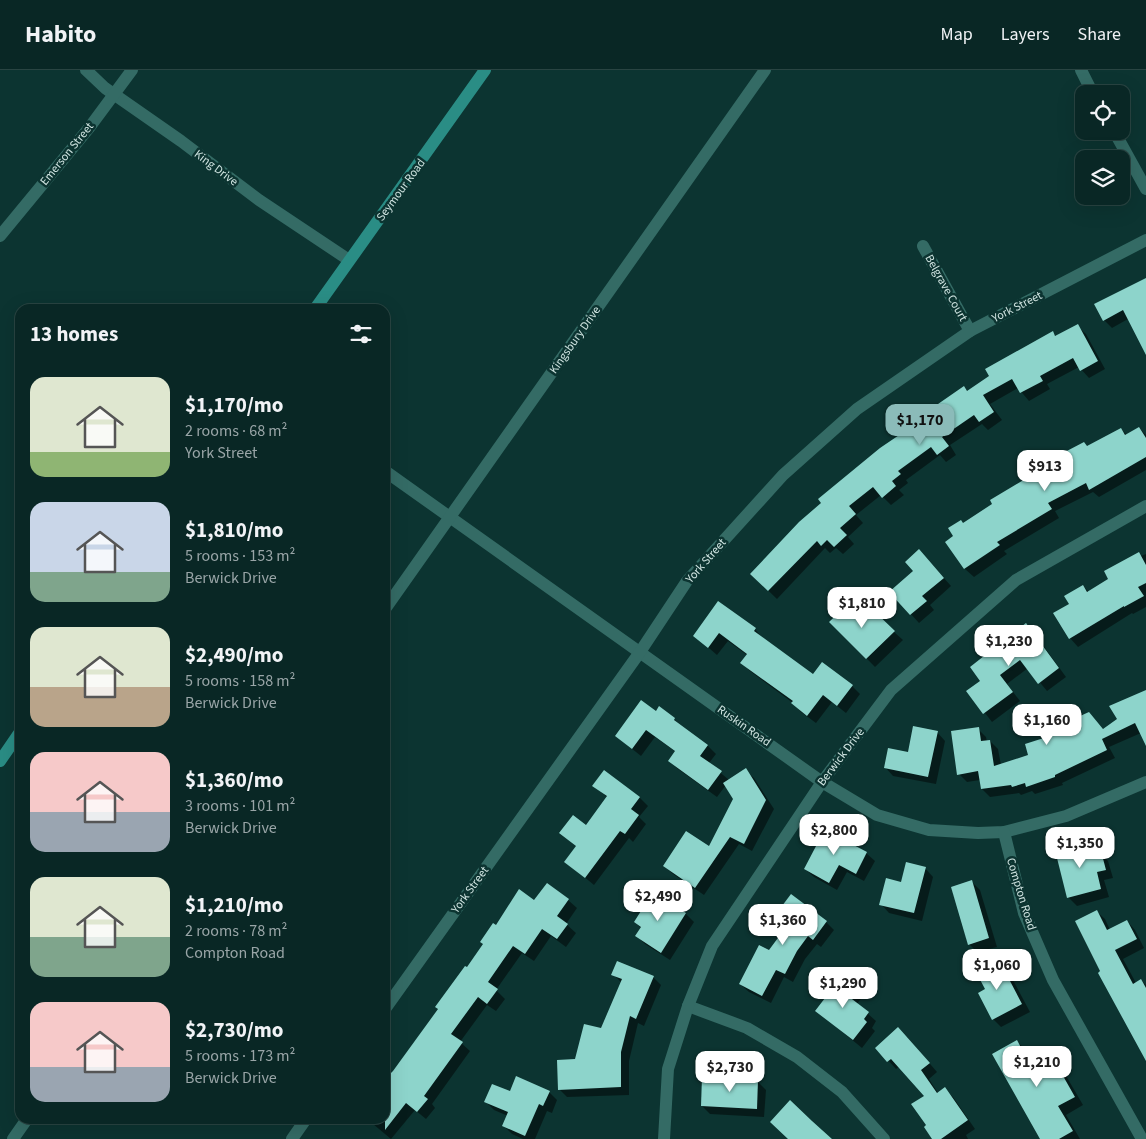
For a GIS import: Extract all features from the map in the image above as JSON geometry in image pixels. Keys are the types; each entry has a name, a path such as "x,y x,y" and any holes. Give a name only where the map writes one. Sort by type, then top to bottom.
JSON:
{"street":[{"name":"King Drive","path":"86,70 114,94 181,141 259,200 349,260"},
{"name":"Emerson Street","path":"0,236 89,128 132,70"},
{"name":"Seymour Road","path":"318,304 485,70"},
{"name":"Kingsbury Drive","path":"390,602 765,70"},
{"path":"1081,70 1088,85"},
{"path":"1119,140 1146,189"},
{"name":"York Street","path":"390,1001 640,652 687,581 783,474 857,409 970,331 1146,240"},
{"name":"Belgrave Court","path":"923,246 970,331"},
{"name":"Ruskin Road","path":"390,475 822,782 877,814 929,830 978,833 1004,832 1066,816 1146,782"},
{"name":"Berwick Drive","path":"664,1139 668,1069 688,1006 712,946 822,782 892,690 1016,580 1146,506"},
{"path":"0,761 15,739"},
{"name":"Compton Road","path":"1004,832 1024,913 1053,980 1142,1139"},
{"path":"688,1006 747,1028 797,1057 842,1092 884,1139"},
{"path":"13,1139 24,1124"},
{"path":"292,1139 302,1124"}],"building":[{"path":"1146,278 1146,355 1123,310 1103,321 1094,304"},
{"path":"1078,324 1098,361 1080,371 1073,358 1040,376 1043,381 1020,393 1012,379 983,395 994,412 979,422 974,415 942,437 949,446 937,455 931,447 898,471 901,474 892,481 896,486 882,498 873,487 849,506 856,514 840,528 847,535 834,547 827,540 821,546 817,541 768,591 750,574 799,522 821,503 818,499 880,448 911,427 908,422 924,411 925,413 964,386 967,391 989,376 985,369 1053,331 1055,336"},
{"path":"1139,427 1146,438 1146,457 1089,490 1086,483 1048,503 1052,509 997,542 1000,545 964,569 945,542 953,536 948,528 961,520 963,523 992,504 990,500 1042,469 1040,465 1084,442 1087,446 1121,428 1125,435"},
{"path":"919,549 944,578 922,596 927,601 910,615 889,592 913,571 905,562"},
{"path":"1139,552 1146,565 1146,583 1138,587 1144,596 1069,639 1053,613 1069,604 1064,596 1083,585 1087,592 1108,579 1104,571"},
{"path":"718,601 756,628 754,631 813,674 822,662 853,685 837,706 823,695 807,716 791,703 793,701 740,663 747,654 719,633 708,648 693,636"},
{"path":"850,602 864,617 872,609 895,631 866,659 829,622"},
{"path":"1026,623 1059,668 1038,684 1020,660 1000,675 1013,692 983,714 966,691 980,681 970,667"},
{"path":"1146,690 1146,746 1135,723 1102,739 1107,750 1055,775 1055,777 1026,787 1025,783 1012,787 1011,785 981,789 978,771 957,775 951,731 979,727 981,741 990,740 994,766 1028,755 1025,744 1050,736 1043,721 1075,706 1080,716 1089,712 1103,729 1117,719 1109,706"},
{"path":"641,700 656,711 659,706 675,718 674,720 708,745 700,756 722,771 708,790 668,761 675,751 646,730 632,749 615,736"},
{"path":"913,726 938,731 928,777 884,768 888,748 908,752"},
{"path":"746,768 766,800 744,844 730,837 695,888 663,866 686,831 709,846 733,799 723,783"},
{"path":"604,770 640,797 631,809 639,815 625,834 620,831 585,878 564,862 576,846 559,833 573,815 586,825 607,796 592,786"},
{"path":"826,827 845,837 844,840 867,852 856,874 839,865 829,883 804,869"},
{"path":"1089,841 1092,854 1101,851 1106,870 1097,872 1101,889 1067,898 1055,850"},
{"path":"906,862 926,867 914,913 879,905 886,878 901,882"},
{"path":"972,880 989,938 968,945 951,887"},
{"path":"547,883 569,899 557,916 568,924 557,939 542,929 525,954 513,946 488,982 498,989 487,1004 478,997 451,1034 463,1042 424,1096 428,1099 417,1112 406,1103 390,1124 390,1074 438,1009 435,1007 465,966 467,967 483,944 480,942 493,923 496,925 519,889 534,900"},
{"path":"653,892 686,913 661,953 635,936 641,927 634,922"},
{"path":"791,894 827,921 813,940 808,936 797,951 785,974 776,970 762,996 739,984 759,945 769,950 792,919 779,910"},
{"path":"1097,910 1107,930 1127,920 1137,939 1115,950 1133,984 1141,979 1146,988 1146,1061 1098,973 1100,971 1075,921"},
{"path":"999,960 1022,1004 992,1020 978,993 985,989 976,972"},
{"path":"617,961 654,976 636,1019 630,1016 621,1052 621,1087 558,1090 557,1060 575,1059 584,1024 601,1028 622,979 611,975"},
{"path":"842,976 856,986 848,996 869,1012 864,1019 867,1022 853,1040 815,1011"},
{"path":"898,1027 930,1063 921,1070 937,1093 945,1087 968,1120 941,1139 932,1139 924,1127 926,1125 911,1104 924,1096 891,1059 887,1062 875,1048"},
{"path":"1017,1040 1026,1057 1046,1046 1075,1097 1058,1106 1073,1131 1059,1139 1040,1139 992,1054"},
{"path":"516,1076 550,1091 543,1106 539,1104 525,1136 502,1126 508,1112 484,1102 492,1084 510,1091"},
{"path":"702,1077 758,1080 757,1109 701,1106"},
{"path":"790,1100 832,1139 788,1139 770,1122"}]}
